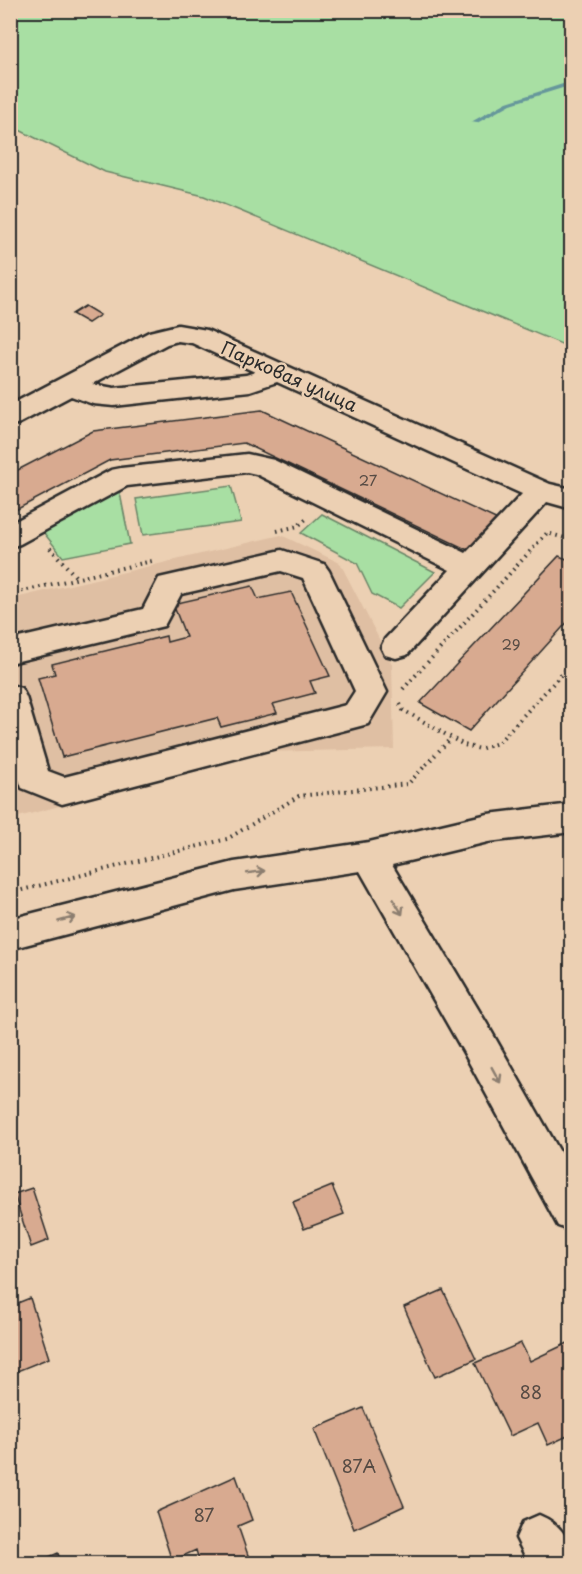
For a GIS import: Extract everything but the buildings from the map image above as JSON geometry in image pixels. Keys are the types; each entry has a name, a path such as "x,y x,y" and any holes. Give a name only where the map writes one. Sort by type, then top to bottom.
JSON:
{"street":[{"name":"Парковая улица","path":"10,417 158,338 178,333 198,336 541,491 572,499"},
{"path":"70,385 93,395 114,397 250,383 279,372"},
{"path":"10,537 121,477 247,463 264,467 470,567"},
{"path":"396,647 541,491"},
{"path":"10,652 153,618 170,586 282,560 314,571 371,692 357,715 63,791 34,778 10,697"},
{"path":"10,934 234,876 369,856 488,828 572,818"},
{"path":"369,856 477,1041 572,1212"}],"path":[{"path":"572,540 547,533 402,690 398,701 403,710 464,745 480,749 498,743 572,663"},
{"path":"10,893 227,839 299,796 408,784 451,738"}],"shaded area":[{"path":"281,535 340,563 392,664 394,749 260,752 11,819 11,599"}],"green space":[{"path":"10,11 571,11 571,348 204,196 105,172 11,126"},
{"path":"231,486 241,522 143,535 136,499"},
{"path":"119,488 130,544 63,557 40,528"},
{"path":"322,514 435,572 399,608 372,594 357,563 301,533"}],"waterway":[{"path":"475,122 509,103 572,83"}]}
